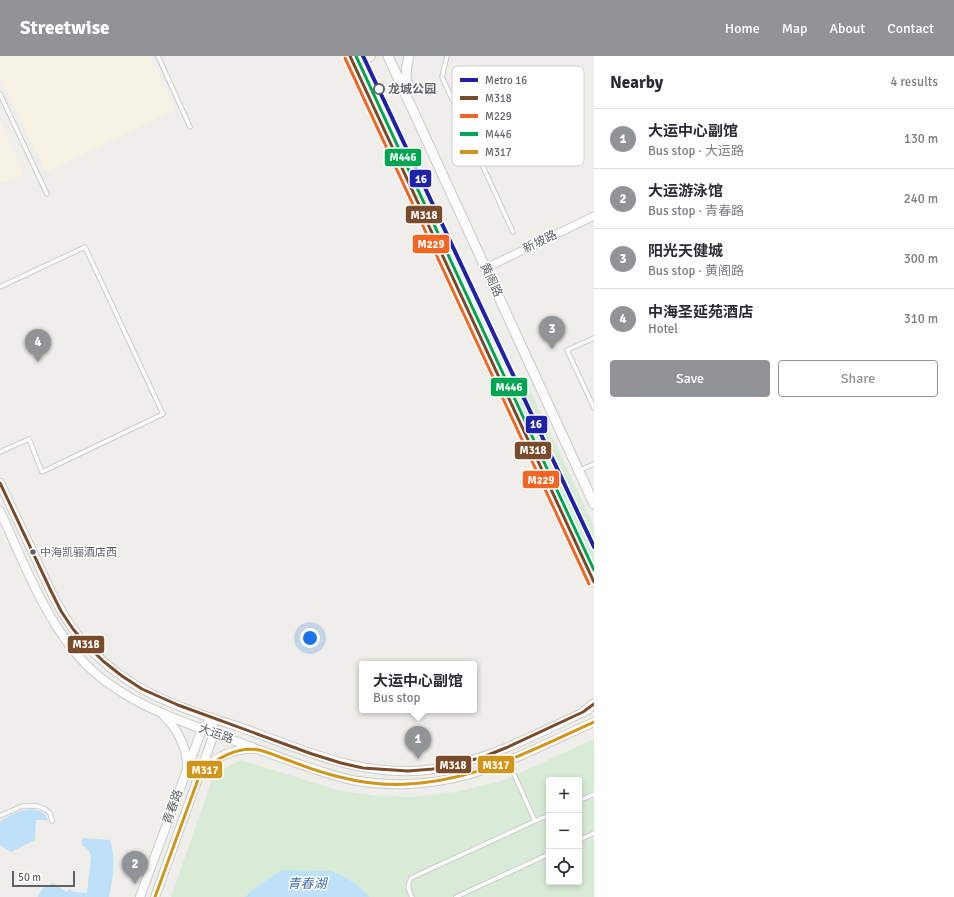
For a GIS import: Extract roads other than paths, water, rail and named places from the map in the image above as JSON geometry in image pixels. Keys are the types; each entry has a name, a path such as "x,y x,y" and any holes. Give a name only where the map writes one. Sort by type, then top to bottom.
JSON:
{"main road":[{"path":"350,56 594,582"},
{"path":"354,66 370,56"},
{"name":"黄阁路","path":"388,56 594,504"},
{"path":"408,99 405,80 409,56"},
{"path":"583,712 594,704"}],"street":[{"name":"新坡路","path":"486,268 594,216"},
{"name":"大运路","path":"0,483 61,611 73,629 86,644 103,661 142,689 212,718 312,754 342,763 363,768 408,771 433,769 483,757 594,707"},
{"name":"大运路","path":"0,511 50,617 64,639 81,659 99,676 120,691 162,714 259,750 350,780 391,784 417,783 440,781 486,769 508,761 594,722"},
{"path":"162,714 173,726 180,739 186,754 187,770"},
{"name":"青春路","path":"140,897 202,729 212,718"},
{"name":"青春路","path":"155,897 214,734 212,718"},
{"path":"200,774 214,761 231,752 249,749 259,750"}],"lane":[{"path":"158,56 190,126"},
{"path":"446,56 442,77 452,99"},
{"path":"0,94 47,194"},
{"path":"483,166 513,232"},
{"path":"0,287 85,247 163,414 42,472 29,440 0,452"},
{"path":"594,338 567,350 594,408"},
{"path":"579,471 594,464"},
{"path":"508,761 535,821"},
{"path":"582,800 594,794"},
{"path":"0,816 22,806 37,806 50,813 52,821"},
{"path":"412,897 408,887 411,878 546,816"},
{"path":"582,839 594,833"},
{"path":"456,897 546,855"}],"water":[{"path":"32,809 42,812 48,820 36,820 35,840 11,852 0,845 0,822 15,813"},
{"path":"82,838 110,840 113,854 113,868 109,897 38,897 42,889 53,883 67,892 69,889 74,892 87,893 91,857 88,850 82,845"},
{"name":"青春湖","path":"282,870 330,871 343,876 357,885 370,897 245,897 252,890"}],"metro line":[{"name":"16","path":"363,56 594,547"}],"place":[{"name":"龙城公园","path":"379,89"},
{"name":"阳光天健城","path":"552,349"},
{"name":"中海圣延苑酒店","path":"38,362"},
{"name":"中海凯骊酒店西","path":"33,552"},
{"name":"大运中心副馆","path":"418,759"},
{"name":"大运游泳馆","path":"135,884"}]}
